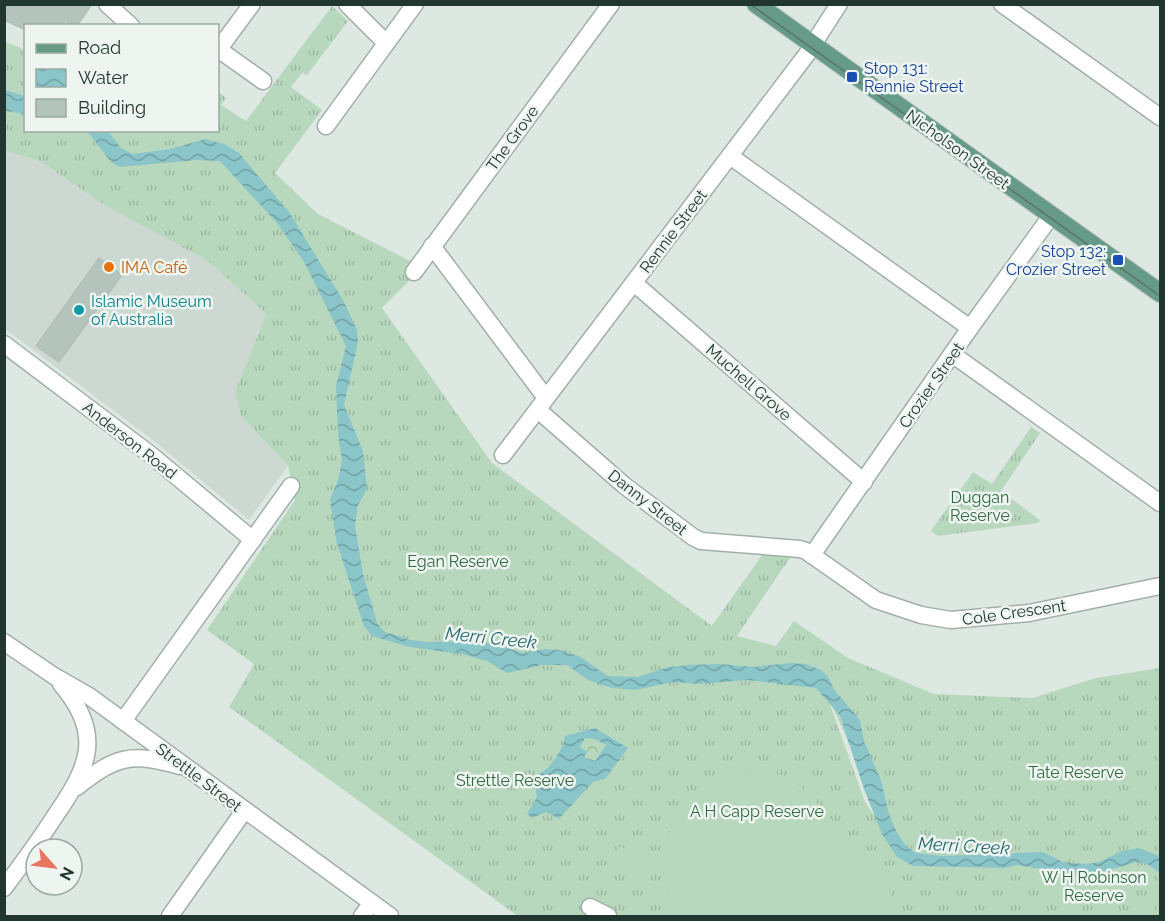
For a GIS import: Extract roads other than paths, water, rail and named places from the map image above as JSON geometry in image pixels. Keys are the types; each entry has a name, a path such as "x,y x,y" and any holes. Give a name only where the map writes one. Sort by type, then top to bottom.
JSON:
{"main road":[{"name":"Nicholson Street","path":"756,4 1161,293"}],"street":[{"path":"219,49 252,4"},
{"path":"347,4 386,43"},
{"path":"326,126 415,4"},
{"name":"The Grove","path":"414,272 611,4"},
{"name":"Rennie Street","path":"503,455 730,156 812,45 839,4"},
{"path":"1002,4 1161,117"},
{"path":"111,8 129,24"},
{"path":"219,51 263,81"},
{"path":"730,156 970,328"},
{"name":"Crozier Street","path":"812,555 1051,216"},
{"name":"Danny Street","path":"432,246 542,404 625,486 701,541 800,549 812,555"},
{"name":"Muchell Grove","path":"634,283 864,482"},
{"name":"Anderson Road","path":"4,344 151,455 253,540"},
{"path":"952,354 1161,503"},
{"path":"123,721 291,486"},
{"name":"Cole Crescent","path":"812,555 876,600 921,615 951,620 1029,613 1161,586"},
{"name":"Strettle Street","path":"4,642 54,676 89,696 188,768 367,910 390,916"},
{"path":"4,888 74,789 85,760 88,742 86,729 76,704 54,676"},
{"path":"74,789 96,772 120,760 143,758 188,768"},
{"path":"170,916 244,812"},
{"path":"590,907 608,916"}],"water":[{"path":"5,90 24,96 24,114 5,111"},
{"path":"88,132 109,132 121,148 133,154 170,149 206,139 224,144 239,153 289,212 343,300 357,330 358,342 344,405 363,451 367,489 358,505 355,526 363,574 377,623 385,632 426,642 491,643 524,653 546,649 559,650 579,656 608,676 638,677 668,667 690,665 719,664 754,667 790,663 806,664 821,670 828,677 835,691 860,720 864,741 881,780 888,811 897,833 907,847 916,853 943,856 1043,852 1063,862 1084,864 1100,862 1119,852 1138,848 1160,856 1160,873 1147,864 1136,862 1110,870 1080,875 1016,865 1006,868 913,866 897,857 882,834 864,789 840,716 816,688 747,680 698,684 673,682 635,690 612,688 588,680 567,665 542,665 507,673 487,661 462,654 410,647 372,636 364,626 337,544 330,500 342,461 338,435 336,386 346,346 303,260 277,223 220,161 196,160 120,167 111,162"},
{"path":"595,728 628,748 605,779 593,782 559,819 546,812 532,818 527,814 537,797 534,780 555,759 565,736","holes":["585,738 595,739 606,745 595,761 584,757 587,752 580,747"]}],"tram line":[{"path":"750,4 1160,296"}],"place":[{"name":"Stop 131: Rennie Street","path":"852,77"},
{"name":"Stop 132: Crozier Street","path":"1118,260"},
{"name":"IMA Café","path":"109,267"},
{"name":"Islamic Museum of Australia","path":"79,310"}],"park label":[{"name":"Duggan Reserve","path":"980,506"},
{"name":"Egan Reserve","path":"458,561"},
{"name":"Tate Reserve","path":"1076,772"},
{"name":"Strettle Reserve","path":"515,780"},
{"name":"A H Capp Reserve","path":"757,811"},
{"name":"W H Robinson Reserve","path":"1094,886"}],"water label":[{"name":"Merri Creek","path":"491,638"},
{"name":"Merri Creek","path":"964,846"}]}
